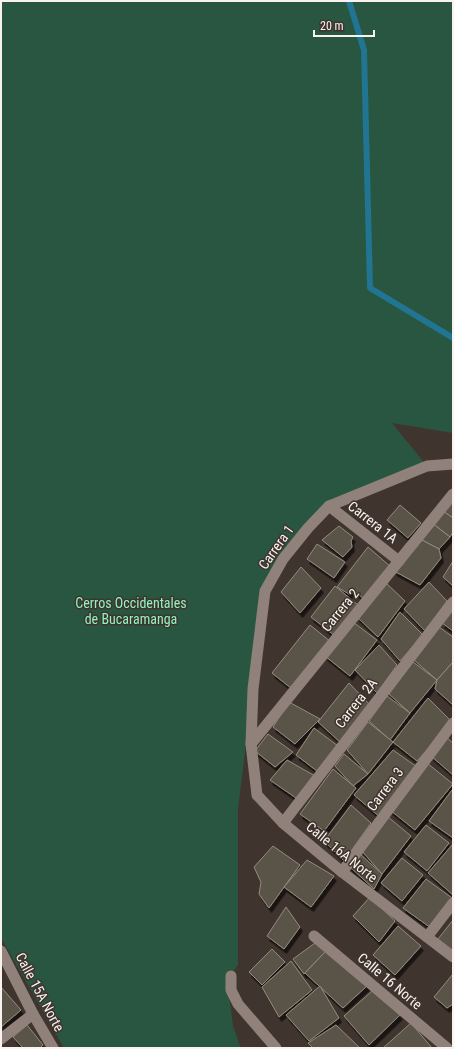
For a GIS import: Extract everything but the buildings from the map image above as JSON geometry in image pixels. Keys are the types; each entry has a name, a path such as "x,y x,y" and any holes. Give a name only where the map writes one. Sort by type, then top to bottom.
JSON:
{"street":[{"name":"Carrera 1","path":"251,744 253,689 265,591 283,559 308,528 329,506 427,466 453,464"},
{"name":"Carrera 2","path":"251,744 453,494"},
{"name":"Carrera 1A","path":"329,506 399,561"},
{"name":"Carrera 2A","path":"283,823 453,602"},
{"name":"Carrera 3","path":"342,872 453,723"},
{"name":"Calle 16A Norte","path":"251,744 257,795 283,823 342,872 453,957"},
{"path":"427,937 453,903"},
{"name":"Calle 16 Norte","path":"314,936 447,1048"},
{"name":"Calle 15A Norte","path":"1,951 33,1014 53,1048"},
{"path":"231,976 231,990 238,1004 276,1048"},
{"path":"1,1039 33,1014"}],"green space":[{"name":"Cerros Occidentales de Bucaramanga","path":"1,1 453,1 453,433 392,423 427,466 329,506 265,591 238,809 238,965 230,976 229,994 233,1026 241,1048 64,1048 1,938"}],"waterway":[{"path":"349,1 364,50 370,288 453,338"}]}
